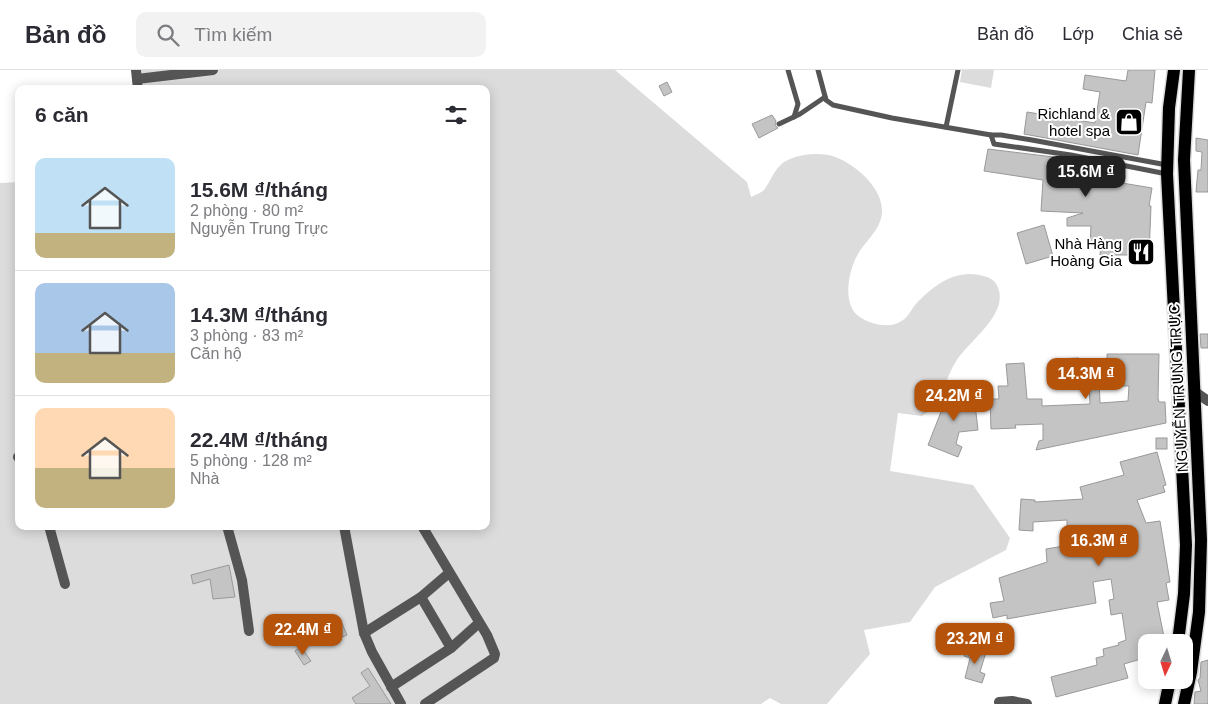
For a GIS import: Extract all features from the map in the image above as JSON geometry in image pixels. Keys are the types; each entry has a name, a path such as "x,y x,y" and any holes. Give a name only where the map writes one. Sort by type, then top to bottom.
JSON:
{"main road":[{"name":"NGUYỄN TRUNG TRỰC","path":"1174,70 1169,108 1167,170 1186,545 1184,594 1179,634"},
{"name":"NGUYỄN TRUNG TRỰC","path":"1184,704 1191,672 1199,612 1203,478 1194,391 1184,160 1189,70"},
{"path":"1183,482 1203,478"},
{"path":"1165,704 1168,689"}],"street":[{"path":"137,79 213,70"},
{"path":"1194,391 1208,402"},
{"path":"50,530 65,584"},
{"path":"228,530 242,580 250,631"},
{"path":"345,530 364,633 401,704"},
{"path":"424,530 494,650 494,658 425,704"},
{"path":"364,633 421,597 448,572"},
{"path":"421,597 451,648"},
{"path":"391,687 451,648 479,622"},
{"path":"999,702 1012,701 1027,704"}],"lane":[{"path":"788,70 798,104 794,117"},
{"path":"818,70 825,97 833,105 991,135 1032,140 1167,170"},
{"path":"946,127 958,70"},
{"path":"779,124 800,114 825,97"},
{"path":"991,135 994,144 1167,170"}],"shaded area":[{"path":"141,70 615,70 747,182 751,197 764,190 778,168 790,159 818,154 830,155 843,160 859,171 873,186 878,194 882,212 879,224 855,260 850,276 848,294 852,309 857,315 867,321 880,325 898,323 906,317 930,290 947,279 956,276 976,274 994,281 997,286 1000,301 997,310 984,329 960,355 951,370 939,399 922,416 898,413 890,471 973,485 1010,538 1006,550 935,587 910,622 864,630 870,654 827,704 781,704 770,698 761,704 0,704 0,183 15,182 15,530 490,530 490,85 143,85"},
{"path":"962,70 994,70 991,88 960,82"}],"building":[{"path":"1128,70 1155,70 1152,103 1146,102 1138,155 1024,134 1027,112 1095,123 1100,92 1083,89 1085,75 1126,81"},
{"path":"667,82 672,92 664,96 659,86"},
{"path":"772,115 778,128 759,138 752,124"},
{"path":"1196,138 1208,140 1208,192 1196,192 1198,170 1201,170 1202,152 1196,151"},
{"path":"988,149 1070,159 1118,169 1116,182 1152,188 1149,206 1151,206 1149,255 1100,255 1101,244 1090,244 1091,226 1067,226 1067,218 1083,213 1041,211 1043,180 984,171"},
{"path":"1044,225 1053,256 1026,264 1017,233"},
{"path":"1200,334 1208,334 1208,348 1201,348"},
{"path":"1107,354 1159,354 1158,398 1159,402 1165,402 1166,423 1036,450 1039,441 1043,440 1043,424 1015,425 1016,428 991,429 990,399 999,399 998,386 1008,386 1006,364 1024,363 1027,399 1042,399 1042,406 1090,404 1089,387 1062,389 1061,367 1055,367 1055,359 1079,358 1080,366 1107,364","holes":["1099,379 1118,379 1118,386 1129,386 1128,401 1100,403"]},
{"path":"949,385 970,393 965,405 975,404 978,430 959,432 956,444 962,447 958,457 928,445 948,394 946,393"},
{"path":"1156,438 1167,438 1167,449 1156,449"},
{"path":"1157,452 1166,485 1163,486 1165,492 1137,500 1146,523 1160,521 1170,582 1166,583 1169,600 1157,602 1163,634 1138,634 1138,660 1124,664 1128,678 1056,697 1051,677 1097,665 1096,658 1104,656 1103,649 1119,645 1118,643 1126,640 1122,613 1111,615 1109,600 1114,599 1111,579 1093,582 1096,603 1007,619 1007,615 993,618 990,603 1004,601 999,578 1047,562 1046,549 1076,544 1075,527 1067,527 1067,520 1033,522 1033,531 1019,530 1021,499 1035,500 1035,502 1083,499 1080,487 1124,475 1120,462","holes":["1121,532 1124,553 1092,557 1089,538 1093,538 1093,534"]},
{"path":"229,565 235,597 213,599 210,579 193,584 191,575"},
{"path":"340,619 347,635 340,638 333,622"},
{"path":"301,647 311,661 304,665 295,651"},
{"path":"966,647 986,652 980,672 985,674 982,683 965,678 970,658 964,656"},
{"path":"1208,660 1208,704 1194,704 1195,692 1201,691 1198,680 1200,678 1201,662"},
{"path":"368,668 391,704 356,704 352,698 370,686 361,673"}],"place":[{"name":"Richland & hotel spa","path":"1129,122"},
{"name":"Nhà Hàng Hoàng Gia","path":"1141,252"}]}
